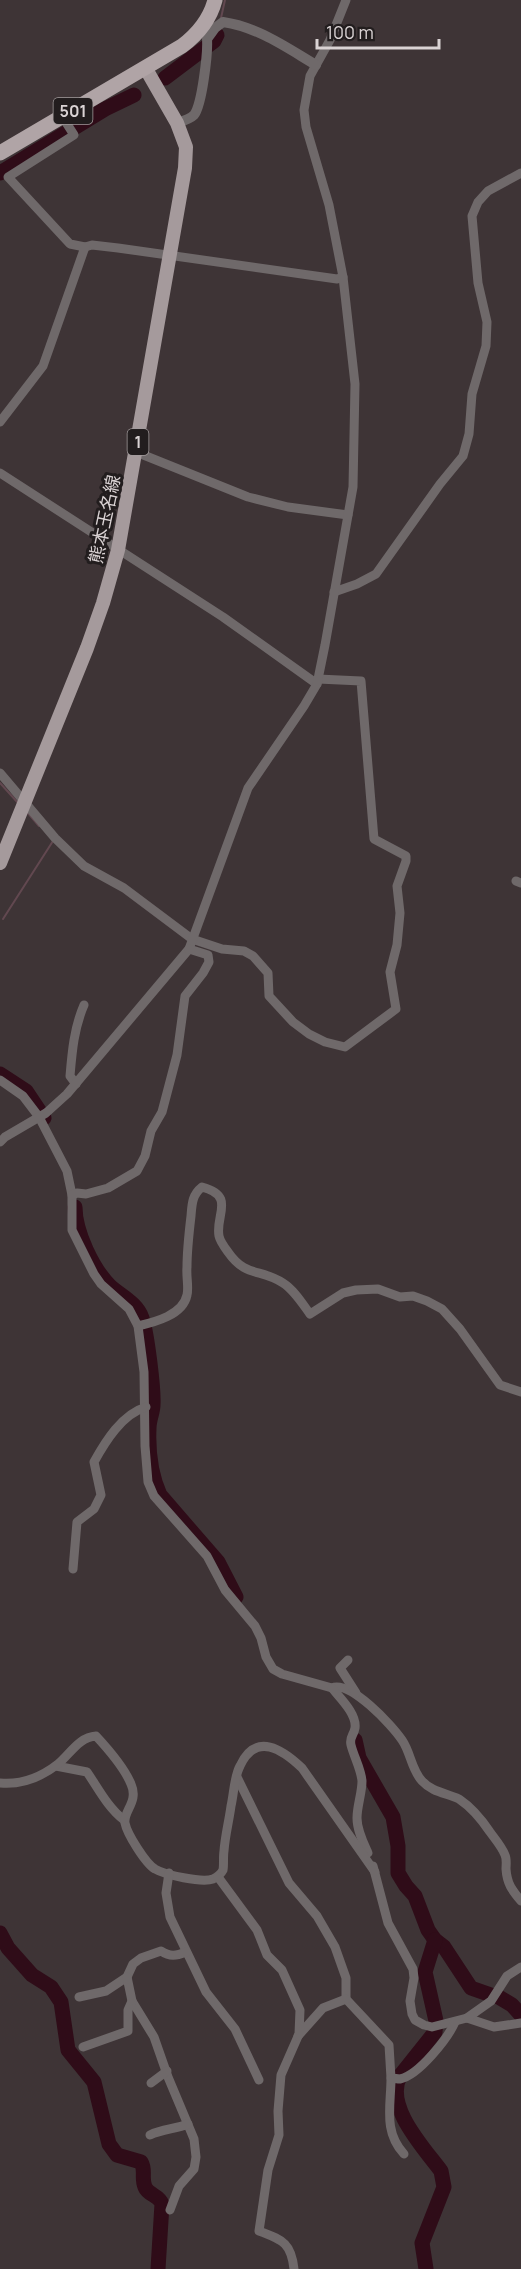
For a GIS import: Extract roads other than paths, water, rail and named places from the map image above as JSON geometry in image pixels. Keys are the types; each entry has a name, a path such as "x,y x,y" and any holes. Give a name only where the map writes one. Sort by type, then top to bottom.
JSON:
{"highway":[{"name":"501","path":"0,153 146,69 194,38 216,0"}],"main road":[{"name":"熊本玉名線","path":"0,863 87,648 118,550 172,254 185,168 186,147 177,123 146,69"}],"street":[{"path":"0,1142 42,1115 76,1083 189,949 248,788 304,706 317,681 353,487 355,384 343,277 328,205 306,127 304,110 310,76 346,0"},
{"path":"177,123 192,117 197,109 208,53 207,39 219,25 237,24 266,36 316,66"},
{"path":"62,117 74,135 4,179 70,244 172,254 251,268 337,279 343,277"},
{"path":"334,592 376,574 440,484 463,456 469,434 472,394 486,346 487,322 478,283 472,216 478,202 488,191 521,173"},
{"path":"0,422 43,366 85,247"},
{"path":"136,452 248,497 288,507 348,515"},
{"path":"0,473 223,617 317,681 361,681 374,839 405,856 406,861 398,886 400,913 397,945 390,972 396,1009 345,1047 325,1042 309,1034 293,1022 269,996 268,973 254,956 244,951 222,949 192,939 124,888 84,866 55,838 21,811 0,773"},
{"path":"73,1194 86,1194 117,1183 137,1171 145,1156 151,1131 162,1112 177,1055 185,996 209,962 208,955 189,949"},
{"path":"76,1083 70,1076 72,1046 78,1017 84,1005"},
{"path":"0,1080 23,1096 42,1115 67,1171 73,1194 72,1230 101,1284 129,1309 140,1325 146,1407 145,1446 148,1482 154,1496 207,1556 225,1590 255,1626 266,1657 273,1669 282,1674 332,1688 351,1712 355,1724 350,1744 362,1778 357,1816 359,1833 375,1872 388,1923 413,1969 414,1978 410,2001 412,2014 424,2025 435,2026 467,2018 491,2001 507,1976 521,1967"},
{"path":"140,1325 157,1322 169,1316 182,1305 187,1297 188,1240 192,1202 195,1193 202,1187 213,1190 220,1198 223,1211 219,1222 219,1236 237,1264 249,1272 282,1282 292,1290 310,1314 343,1293 356,1290 378,1289 400,1297 413,1296 442,1309 460,1329 500,1385 521,1392"},
{"path":"74,1569 76,1522 94,1509 101,1495 94,1462 105,1442 118,1427 138,1409 146,1407"},
{"path":"348,1660 340,1668 359,1698"},
{"path":"332,1688 338,1685 344,1687 373,1708 402,1740 416,1773 423,1782 433,1790 459,1800 476,1814 506,1856 507,1881 521,1901"},
{"path":"0,1782 17,1784 27,1781 56,1766 80,1742 96,1736 111,1753 131,1783 134,1794 124,1820"},
{"path":"56,1766 87,1772 96,1788 124,1820 147,1862 155,1869 199,1880 210,1880 218,1877 223,1869 224,1851 240,1765 256,1748 274,1747 289,1756 302,1768 375,1872"},
{"path":"237,1777 290,1883 317,1916 334,1947 346,1978 346,1999 389,2045 396,2078 388,2108 388,2123 397,2147 404,2154"},
{"path":"169,1873 166,1893 170,1917 206,1992 235,2029 260,2080"},
{"path":"218,1877 257,1930 267,1955 282,1970 300,2010 298,2037"},
{"path":"79,1997 106,1991 127,1977 133,1964 141,1958 161,1951 167,1955 176,1956 186,1952"},
{"path":"127,1977 132,2001 154,2037 194,2139 196,2157 194,2169 179,2186 170,2210"},
{"path":"294,2269 287,2244 259,2231 267,2170 279,2135 281,2075 298,2037 323,2008 346,1999"},
{"path":"83,2047 128,2031 128,2010 132,2001"},
{"path":"467,2018 494,2027 521,2023"},
{"path":"396,2078 424,2064 449,2035 455,2022"},
{"path":"151,2083 167,2071"},
{"path":"150,2135 188,2124"}],"waterway":[{"path":"221,18 225,0"},
{"path":"165,78 214,41 217,35"},
{"path":"0,173 105,109 134,95"},
{"path":"0,783 19,804"},
{"path":"27,812 39,826"},
{"path":"3,919 53,841"},
{"path":"0,1074 26,1091 44,1118"},
{"path":"75,1207 78,1228 97,1270 110,1286 133,1304 142,1318 148,1348 153,1397 149,1425 150,1454 152,1471 160,1495 218,1562 236,1597"},
{"path":"355,1740 359,1758 393,1817 398,1846 398,1873 415,1896 428,1930 444,1947 471,1988 491,1995"},
{"path":"0,1933 8,1948 32,1975 51,1987 61,2002 68,2050 94,2082 109,2144 117,2155 141,2162 145,2187 162,2204 158,2269"},
{"path":"426,2269 422,2243 444,2187 441,2171 416,2139 401,2113 396,2088 400,2076 435,2032 436,2021 425,1972 435,1940"},
{"path":"497,1996 512,2005 521,2015"}]}
